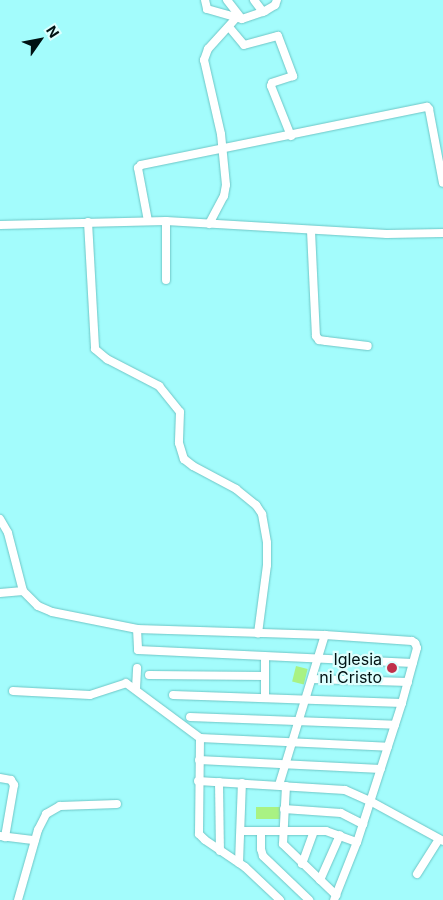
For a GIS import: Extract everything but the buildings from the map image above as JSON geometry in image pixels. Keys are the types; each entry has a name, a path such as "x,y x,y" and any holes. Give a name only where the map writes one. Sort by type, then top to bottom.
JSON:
{"street":[{"path":"206,0 207,10 239,18 263,12 275,6 277,0"},
{"path":"227,0 239,18"},
{"path":"254,0 263,12"},
{"path":"209,224 226,191 222,148 204,60 208,49 239,18"},
{"path":"229,28 244,45 278,36 292,76 272,83 271,86 291,136"},
{"path":"148,221 139,166 428,108 443,184"},
{"path":"166,221 166,280"},
{"path":"0,225 166,221 395,235 443,233"},
{"path":"88,222 95,349 107,359 160,386 180,412 180,443 184,458 193,466 236,488 256,505 262,514 267,543 267,565 258,633"},
{"path":"311,231 316,336 319,340 326,342 368,346"},
{"path":"0,519 8,532 23,591 38,606 52,612 137,628 325,635 414,641 417,648 395,726 357,842 335,898 320,880 285,846 283,830 282,786 285,764 325,635"},
{"path":"0,593 23,591"},
{"path":"137,628 138,650 413,663"},
{"path":"264,698 265,657"},
{"path":"136,668 136,689"},
{"path":"148,675 265,676"},
{"path":"312,679 408,682"},
{"path":"13,691 90,695 126,683 200,738 388,748"},
{"path":"173,695 402,703"},
{"path":"190,717 395,726"},
{"path":"200,738 198,781 199,834 239,863 280,900"},
{"path":"199,760 381,769"},
{"path":"0,778 11,780 14,785 3,836 35,840"},
{"path":"198,781 345,790 370,801 441,840 417,874"},
{"path":"219,782 220,851"},
{"path":"239,863 242,831 242,783"},
{"path":"18,900 35,840 46,814 60,806 117,804"},
{"path":"284,809 341,813 363,824"},
{"path":"242,831 314,831 340,835 357,842"},
{"path":"261,831 260,849 263,856 308,900"},
{"path":"302,864 314,831"},
{"path":"320,880 340,835"}],"green space":[{"path":"296,666 308,669 304,684 292,682"},
{"path":"256,807 280,807 280,819 256,819"}],"place":[{"name":"Iglesia ni Cristo","path":"392,668"}]}
